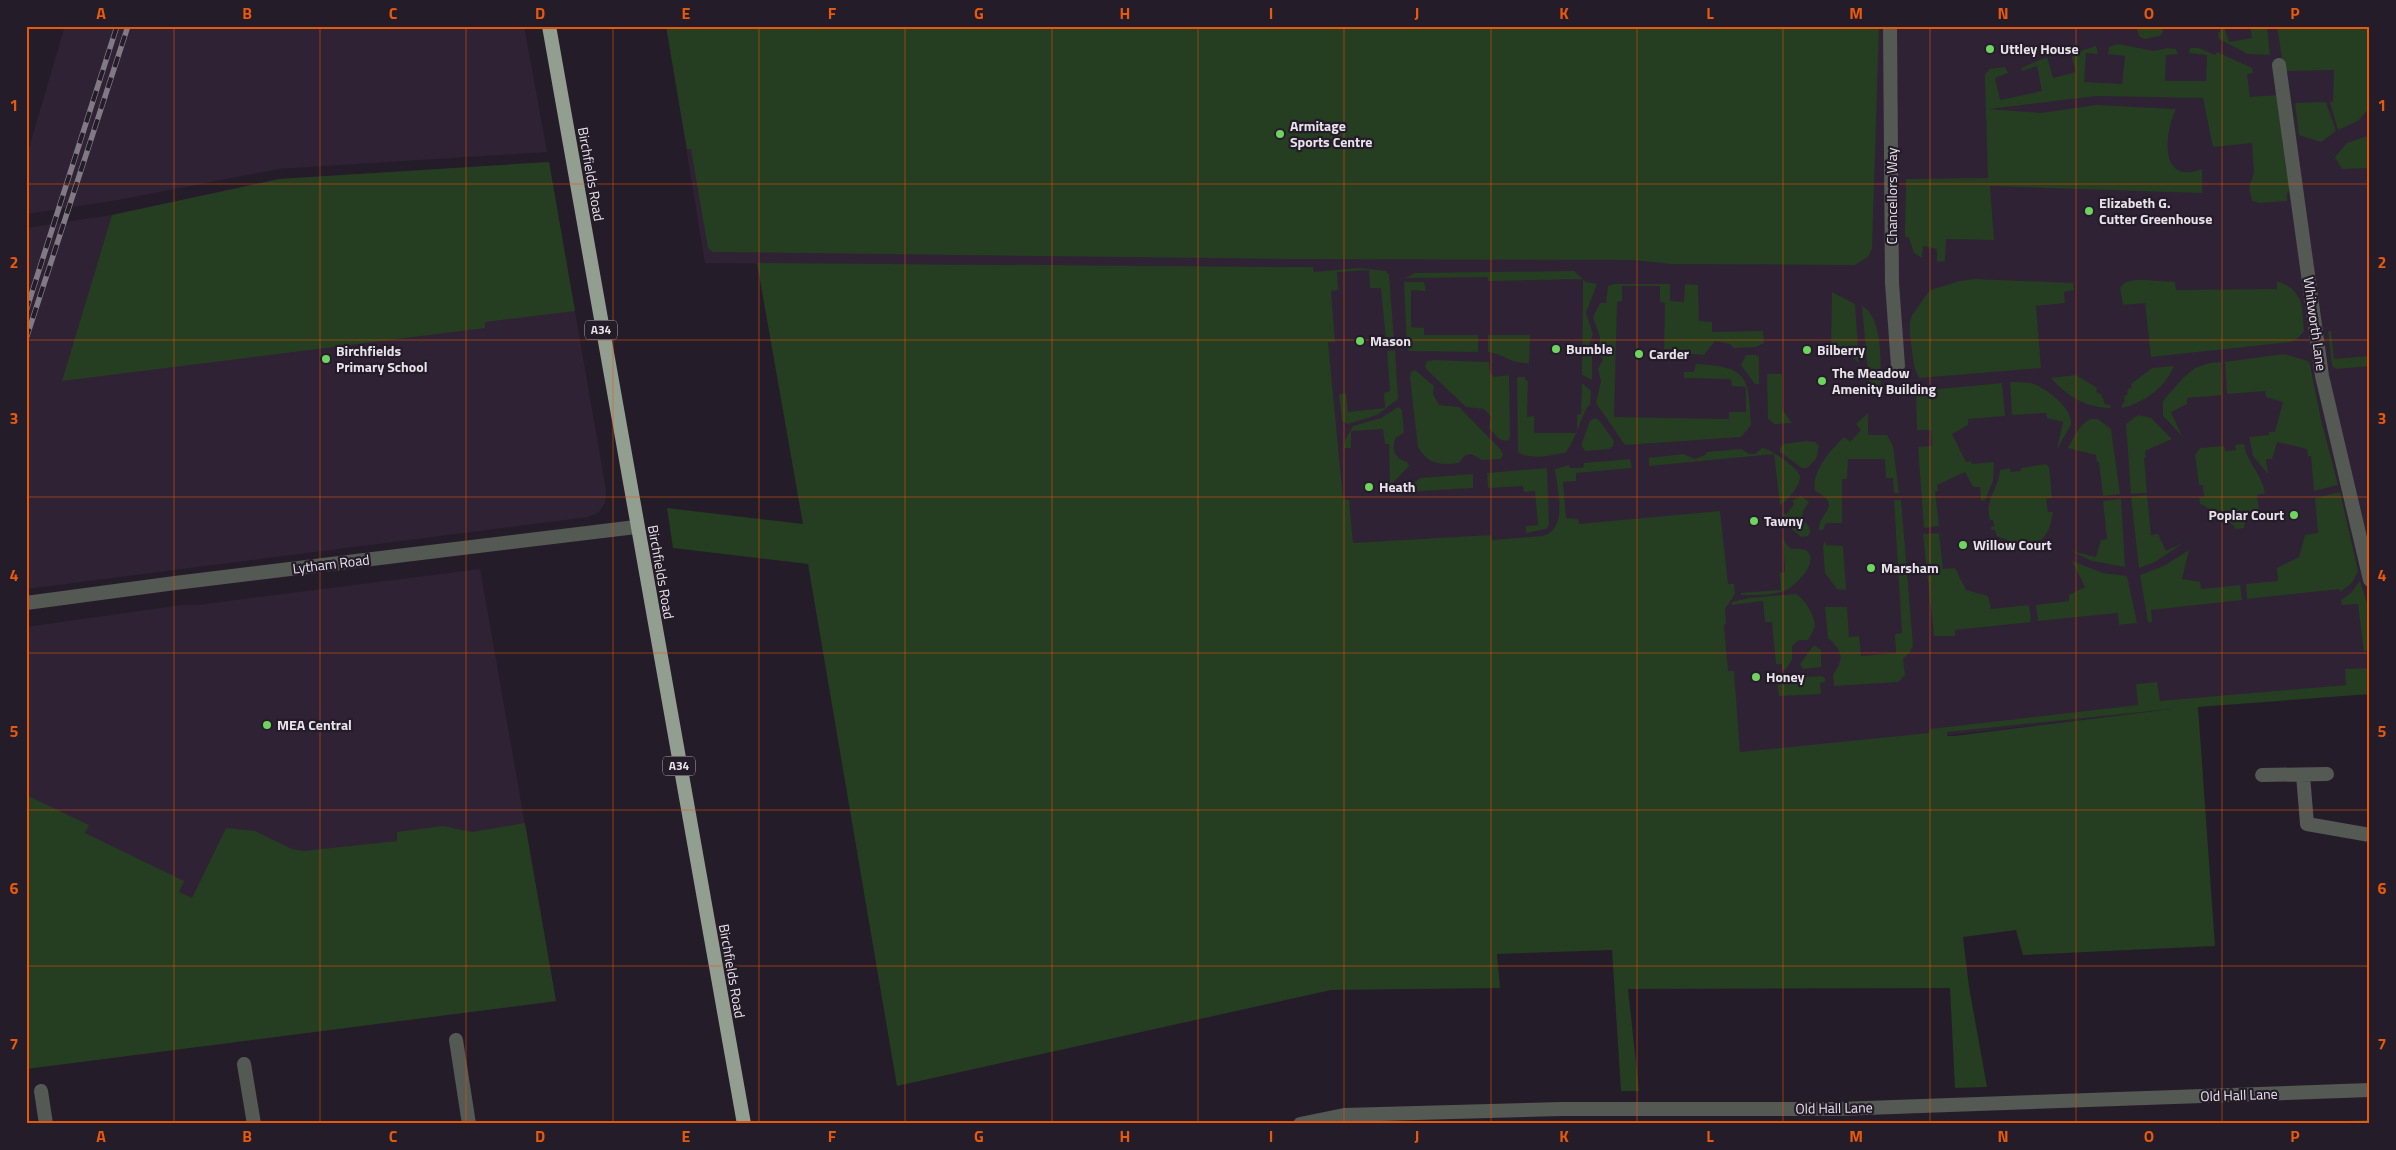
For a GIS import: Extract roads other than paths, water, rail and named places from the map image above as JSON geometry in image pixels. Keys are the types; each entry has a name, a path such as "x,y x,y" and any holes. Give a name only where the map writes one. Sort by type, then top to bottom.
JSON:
{"highway":[{"name":"Birchfields Road","path":"549,26 636,527 744,1124"}],"street":[{"name":"Chancellors Way","path":"1890,26 1892,282 1898,366"},
{"name":"Whitworth Lane","path":"2279,65 2322,376 2370,580"},
{"name":"Lytham Road","path":"26,603 636,527"},
{"path":"2262,775 2327,774"},
{"path":"2303,775 2307,824 2370,835"},
{"path":"456,1040 469,1124"},
{"path":"244,1064 254,1124"},
{"name":"Old Hall Lane","path":"1300,1124 1344,1115 1561,1109 1838,1109 2370,1090"},
{"path":"41,1091 46,1124"}],"railway":[{"path":"26,311 117,26"},
{"path":"26,339 128,26"}],"place":[{"name":"Uttley House","path":"1990,49"},
{"name":"Armitage Sports Centre","path":"1280,134"},
{"name":"Elizabeth G. Cutter Greenhouse","path":"2089,211"},
{"name":"Mason","path":"1360,341"},
{"name":"Bumble","path":"1556,349"},
{"name":"Bilberry","path":"1807,350"},
{"name":"Carder","path":"1639,354"},
{"name":"Birchfields Primary School","path":"326,359"},
{"name":"The Meadow Amenity Building","path":"1822,381"},
{"name":"Heath","path":"1369,487"},
{"name":"Poplar Court","path":"2294,515"},
{"name":"Tawny","path":"1754,521"},
{"name":"Willow Court","path":"1963,545"},
{"name":"Marsham","path":"1871,568"},
{"name":"Honey","path":"1756,677"},
{"name":"MEA Central","path":"267,725"}]}
